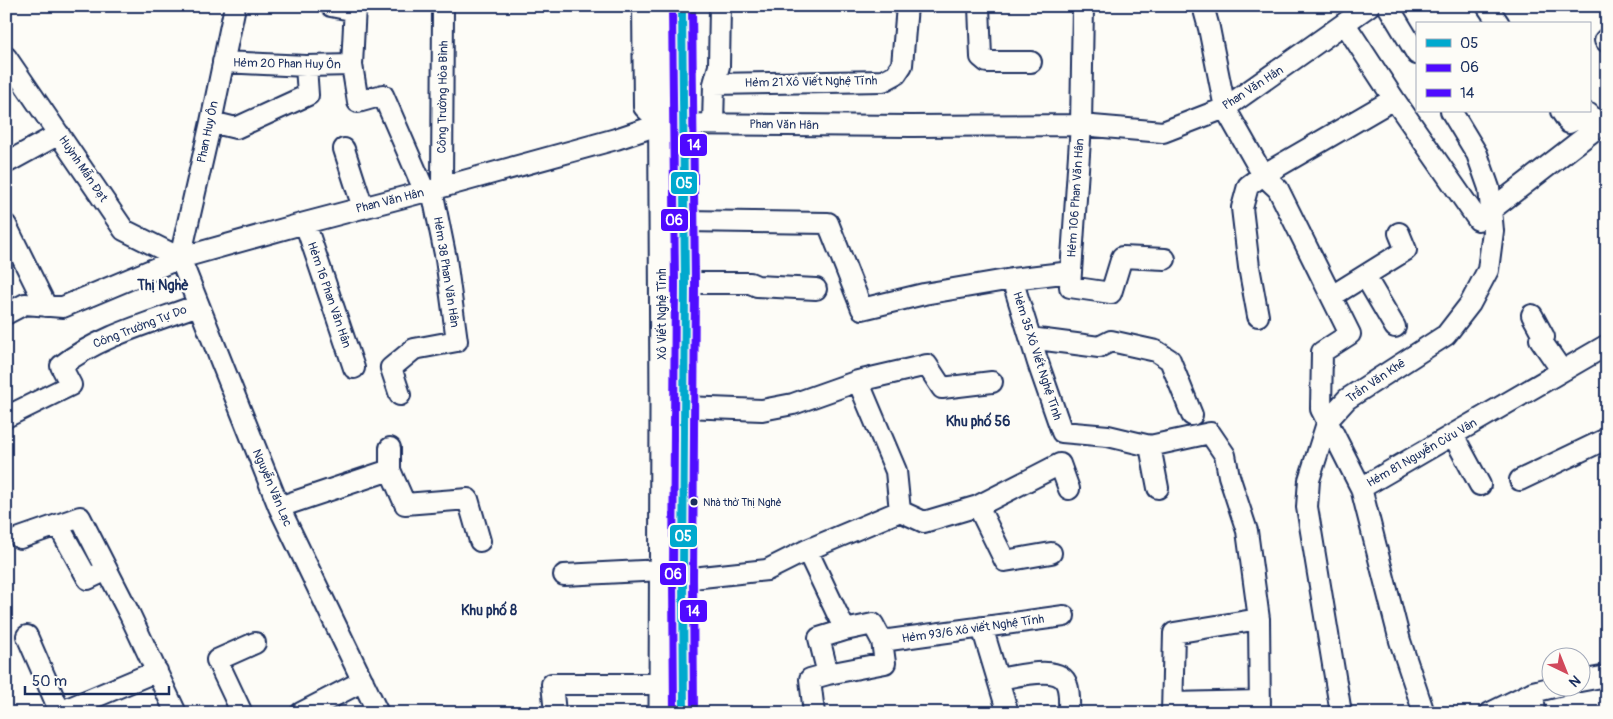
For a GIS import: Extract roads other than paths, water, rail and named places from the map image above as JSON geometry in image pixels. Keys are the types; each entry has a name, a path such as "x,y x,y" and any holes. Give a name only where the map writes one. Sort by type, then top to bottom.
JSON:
{"main road":[{"name":"Xô Viết Nghệ Tĩnh","path":"661,6 672,125 684,220 685,283 674,407"},
{"name":"Xô Viết Nghệ Tĩnh","path":"682,6 672,125 673,574 684,713"},
{"name":"Xô Viết Nghệ Tĩnh","path":"662,713 662,684 673,574"}],"street":[{"name":"Phan Huy Ôn","path":"180,258 235,6"},
{"path":"331,6 356,9"},
{"name":"Công Trường Hòa Bình","path":"433,190 444,6"},
{"path":"643,6 644,107 672,125"},
{"path":"708,6 708,68 714,84"},
{"path":"714,124 714,84 719,66 720,6"},
{"name":"Hẻm 21 Xô Viết Nghệ Tĩnh","path":"714,84 884,81 896,74 902,65 907,6"},
{"path":"979,6 981,57 983,60 987,62 1031,62"},
{"name":"Hẻm 106 Phan Văn Hân","path":"1012,279 1071,272 1081,125 1082,6"},
{"path":"1202,6 1209,28 1225,108 1263,175 1278,189 1350,334 1322,352 1321,409 1362,488"},
{"name":"Phan Văn Hân","path":"6,314 25,304 63,307 180,258 672,125 1081,125 1163,132 1225,108 1369,6"},
{"path":"1388,6 1416,52"},
{"path":"1487,6 1498,22"},
{"name":"Hẻm 20 Phan Huy Ôn","path":"223,62 306,66 352,65 356,9"},
{"path":"1345,24 1394,99 1478,220 1603,122 1589,114 1570,123 1562,112"},
{"path":"1607,38 1605,40 1607,42"},
{"name":"Huỳnh Mẫn Đạt","path":"6,57 13,80 58,134 124,230 180,258"},
{"path":"352,65 358,102 383,95 433,190"},
{"path":"211,122 236,128 308,94 306,66"},
{"path":"1258,316 1249,267 1242,208 1248,186 1263,175 1394,99"},
{"name":"Trần Văn Khê","path":"1341,713 1307,507 1309,480 1328,420 1347,399 1446,335 1470,304 1488,270 1493,231 1489,188 1477,154 1452,112"},
{"path":"6,163 58,134"},
{"path":"344,149 363,208"},
{"name":"Hẻm 38 Phan Văn Hân","path":"400,395 390,368 414,349 457,341 446,259 433,190"},
{"name":"Hẻm 35 Xô Viết Nghệ Tĩnh","path":"684,220 828,223 862,309 924,294 1012,279 1062,432 1108,436 1150,446 1210,433 1225,455 1229,476 1247,530 1259,619"},
{"name":"Hẻm 16 Phan Văn Hân","path":"305,223 354,368"},
{"path":"6,225 46,306"},
{"path":"1332,296 1406,250 1399,233"},
{"path":"1071,272 1070,287 1111,293 1122,257 1165,259"},
{"name":"Nguyễn Văn Lạc","path":"180,258 279,507 378,713"},
{"path":"1365,276 1394,327"},
{"path":"685,283 750,283 757,286 816,289"},
{"name":"Công Trường Tự Do","path":"6,417 71,385 61,366 76,354 100,342 198,305"},
{"path":"1532,316 1544,337 1540,339 1562,371"},
{"path":"1030,338 1099,347 1111,341 1163,354 1170,360 1192,415"},
{"name":"Hẻm 81 Nguyễn Cửu Vân","path":"1424,713 1400,641 1362,488 1607,345"},
{"path":"674,407 762,410 794,404 858,382 927,365 942,388 992,382"},
{"path":"858,382 896,471 900,511"},
{"path":"1453,435 1480,485"},
{"path":"1520,480 1606,440"},
{"path":"1150,446 1158,488"},
{"path":"390,448 390,470 405,504 468,499 480,541"},
{"path":"564,575 673,574 767,570 807,550 900,511 924,522 978,506 1060,464 1069,489"},
{"path":"279,507 390,470"},
{"path":"978,506 1005,561 1051,553"},
{"path":"20,538 80,517 176,713"},
{"path":"807,550 845,630"},
{"name":"Hẻm 93/6 Xô viết Nghệ Tĩnh","path":"882,642 1064,616"},
{"path":"1259,619 1260,707 1172,708 1174,633 1259,619"},
{"path":"814,713 810,679 885,663 882,642 873,624 818,638 828,674"},
{"path":"982,627 1008,713"},
{"path":"27,636 60,712 157,671"},
{"path":"242,713 217,660 255,644"},
{"path":"998,680 1044,672 1059,675 1067,684 1069,713"},
{"path":"1590,680 1607,676"},
{"path":"300,713 363,681"},
{"path":"554,713 552,684 662,684"},
{"path":"1490,713 1540,690"},
{"path":"1533,692 1535,713"}],"place":[{"name":"Nhà thờ Thị Nghè","path":"694,502"}],"district":[{"name":"Thị Nghè","path":"163,285"},
{"name":"Khu phố 56","path":"978,421"},
{"name":"Khu phố 8","path":"489,610"}]}
